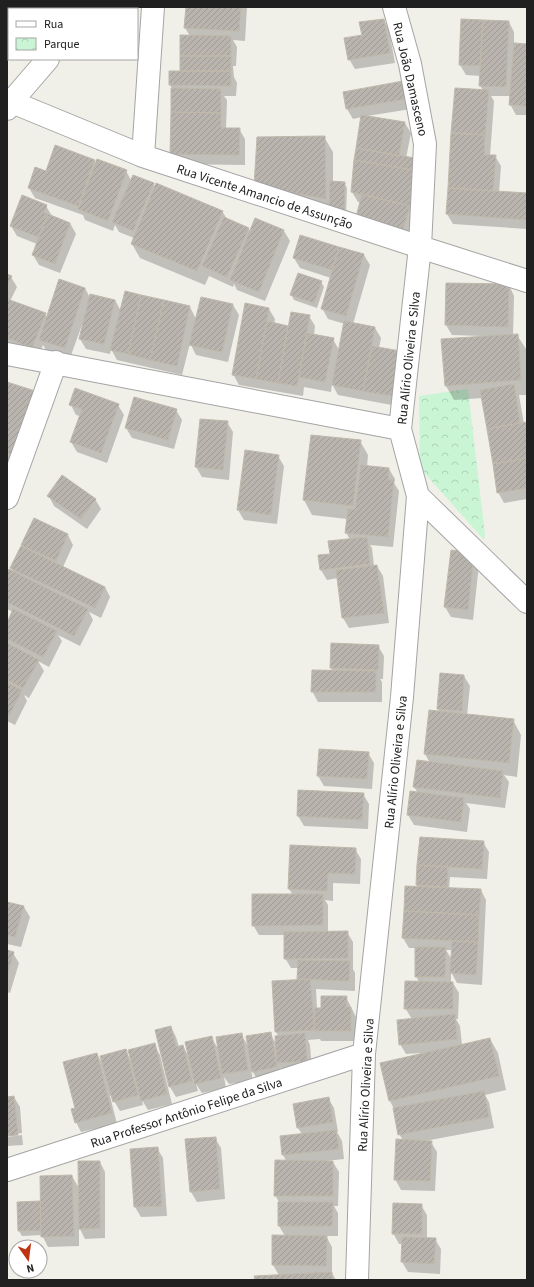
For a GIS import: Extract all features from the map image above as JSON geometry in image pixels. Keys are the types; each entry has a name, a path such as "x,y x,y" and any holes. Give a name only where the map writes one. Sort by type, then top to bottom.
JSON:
{"street":[{"path":"143,156 153,7"},
{"name":"Rua João Damasceno","path":"394,7 410,64 425,144 420,247"},
{"path":"8,104 47,60"},
{"name":"Rua Vicente Amancio de Assunção","path":"8,104 143,156 527,281"},
{"name":"Rua Alírio Oliveira e Silva","path":"357,1280 364,1054 402,697 418,496 400,429 420,247"},
{"path":"7,354 56,362 400,429"},
{"path":"7,498 56,362"},
{"path":"418,496 527,602"},
{"name":"Rua Professor Antônio Felipe da Silva","path":"7,1170 364,1054"}],"green space":[{"path":"468,389 485,535 484,540 420,468 419,396"}],"building":[{"path":"186,7 241,7 239,31 184,28"},
{"path":"384,19 390,53 348,60 344,38 362,35 359,22"},
{"path":"461,19 483,20 480,66 459,65"},
{"path":"483,20 509,21 506,87 479,86"},
{"path":"180,35 231,36 231,56 180,56"},
{"path":"514,43 527,44 527,106 509,105"},
{"path":"180,56 231,56 231,71 180,71"},
{"path":"169,71 231,71 231,86 169,85"},
{"path":"403,81 406,99 346,109 343,92"},
{"path":"171,88 221,89 221,113 171,112"},
{"path":"455,88 489,90 485,135 451,133"},
{"path":"171,112 221,113 221,128 240,128 239,155 170,154"},
{"path":"361,115 405,122 399,156 356,148"},
{"path":"451,133 485,135 484,155 496,155 493,191 448,188"},
{"path":"325,136 326,199 254,186 257,137"},
{"path":"55,145 95,160 78,206 28,188 35,167 46,171"},
{"path":"356,148 415,158 413,170 354,160"},
{"path":"97,159 127,170 108,221 78,209"},
{"path":"354,160 413,170 410,206 351,192"},
{"path":"133,175 154,183 133,231 112,222"},
{"path":"330,181 345,182 344,211 329,210"},
{"path":"156,183 223,211 197,271 131,244"},
{"path":"448,188 527,193 527,220 446,214"},
{"path":"362,194 410,206 403,229 356,217"},
{"path":"22,195 47,205 44,213 48,214 38,237 10,226"},
{"path":"48,214 70,223 55,264 32,255"},
{"path":"224,217 249,228 227,277 202,266"},
{"path":"255,218 284,230 259,292 230,280"},
{"path":"300,235 339,247 332,270 293,258"},
{"path":"339,247 364,254 346,316 321,309"},
{"path":"298,273 322,281 314,303 290,295"},
{"path":"7,274 12,276 7,285"},
{"path":"59,279 85,288 65,348 39,340"},
{"path":"446,283 509,284 508,327 445,325"},
{"path":"125,291 141,295 128,354 110,350"},
{"path":"90,294 115,300 104,344 79,339"},
{"path":"141,295 164,300 150,360 128,354"},
{"path":"201,297 233,304 222,352 189,345"},
{"path":"7,299 46,313 32,348 7,338"},
{"path":"164,300 190,306 177,366 150,360"},
{"path":"245,303 269,308 256,379 232,375"},
{"path":"291,312 310,315 297,386 278,383"},
{"path":"267,321 288,326 278,383 256,379"},
{"path":"344,321 375,327 363,391 332,385"},
{"path":"307,333 334,338 325,382 299,377"},
{"path":"518,334 521,380 445,386 441,339"},
{"path":"372,346 400,351 392,396 363,391"},
{"path":"7,382 35,391 14,455 7,453"},
{"path":"514,384 520,423 487,429 480,390"},
{"path":"75,388 119,404 101,453 70,442 82,409 69,405"},
{"path":"134,397 177,409 168,440 125,428"},
{"path":"200,419 228,421 223,470 195,467"},
{"path":"527,422 527,458 493,464 487,429"},
{"path":"311,435 361,440 353,506 303,500"},
{"path":"245,450 279,455 271,515 237,510"},
{"path":"527,458 527,488 497,493 493,464"},
{"path":"361,465 389,468 388,480 394,480 388,537 345,533 348,509 355,509"},
{"path":"62,475 96,499 81,519 47,496"},
{"path":"34,518 68,534 56,561 21,545"},
{"path":"367,537 370,564 320,570 318,555 330,554 328,541"},
{"path":"21,546 105,587 95,608 10,568"},
{"path":"451,550 474,553 468,610 444,607"},
{"path":"377,565 384,613 342,618 336,570"},
{"path":"9,569 88,609 74,636 7,602 7,572"},
{"path":"13,609 57,631 43,657 7,639 7,623"},
{"path":"7,643 39,660 23,688 7,680"},
{"path":"331,643 379,645 378,670 330,668"},
{"path":"312,670 376,671 376,692 311,692"},
{"path":"440,673 464,675 462,711 437,709"},
{"path":"7,682 22,690 9,716 7,714"},
{"path":"429,710 514,719 509,763 424,754"},
{"path":"319,749 369,752 367,779 317,776"},
{"path":"417,760 503,771 500,798 413,787"},
{"path":"298,790 364,793 362,820 297,816"},
{"path":"410,791 464,798 461,822 407,815"},
{"path":"420,837 484,841 482,869 417,865"},
{"path":"290,845 356,848 355,874 328,873 327,891 288,889"},
{"path":"417,865 448,867 447,887 416,885"},
{"path":"405,886 481,889 479,915 404,911"},
{"path":"252,894 323,894 323,925 252,926"},
{"path":"7,902 24,906 15,937 7,935"},
{"path":"404,911 479,915 478,942 402,938"},
{"path":"348,931 348,958 284,959 284,932"},
{"path":"452,941 478,942 476,975 450,973"},
{"path":"415,947 446,947 445,977 415,977"},
{"path":"7,950 14,952 7,976"},
{"path":"298,960 350,961 349,981 297,979"},
{"path":"310,979 315,1030 275,1032 272,981"},
{"path":"405,981 453,982 453,1009 404,1009"},
{"path":"321,996 347,996 346,1007 351,1007 351,1031 314,1031 315,1008 321,1008"},
{"path":"455,1014 457,1039 399,1045 397,1020"},
{"path":"171,1026 176,1047 183,1045 192,1081 169,1087 155,1030"},
{"path":"271,1032 277,1067 252,1072 246,1036"},
{"path":"242,1033 248,1070 222,1074 216,1037"},
{"path":"305,1033 307,1061 277,1063 275,1036"},
{"path":"212,1036 221,1078 195,1084 185,1042"},
{"path":"490,1038 499,1076 389,1101 380,1063"},
{"path":"155,1043 167,1094 141,1101 128,1050"},
{"path":"126,1049 138,1095 113,1102 100,1056"},
{"path":"97,1053 112,1113 75,1123 71,1109 75,1108 63,1062"},
{"path":"484,1091 489,1117 398,1135 393,1108"},
{"path":"14,1096 18,1135 7,1136 7,1097"},
{"path":"329,1097 333,1122 297,1128 293,1104"},
{"path":"336,1130 339,1149 282,1155 280,1136"},
{"path":"216,1137 220,1189 190,1192 185,1139"},
{"path":"396,1139 432,1141 430,1181 394,1180"},
{"path":"158,1147 162,1206 134,1207 130,1149"},
{"path":"275,1160 333,1161 333,1196 274,1196"},
{"path":"78,1161 100,1161 100,1228 79,1229"},
{"path":"72,1175 74,1236 41,1237 40,1176"},
{"path":"40,1201 41,1230 18,1231 17,1202"},
{"path":"278,1202 333,1202 332,1226 278,1226"},
{"path":"393,1203 422,1204 422,1234 392,1234"},
{"path":"272,1235 327,1236 326,1266 272,1265"},
{"path":"402,1237 436,1238 434,1264 401,1262"},
{"path":"332,1272 332,1280 255,1280 254,1276"}]}
